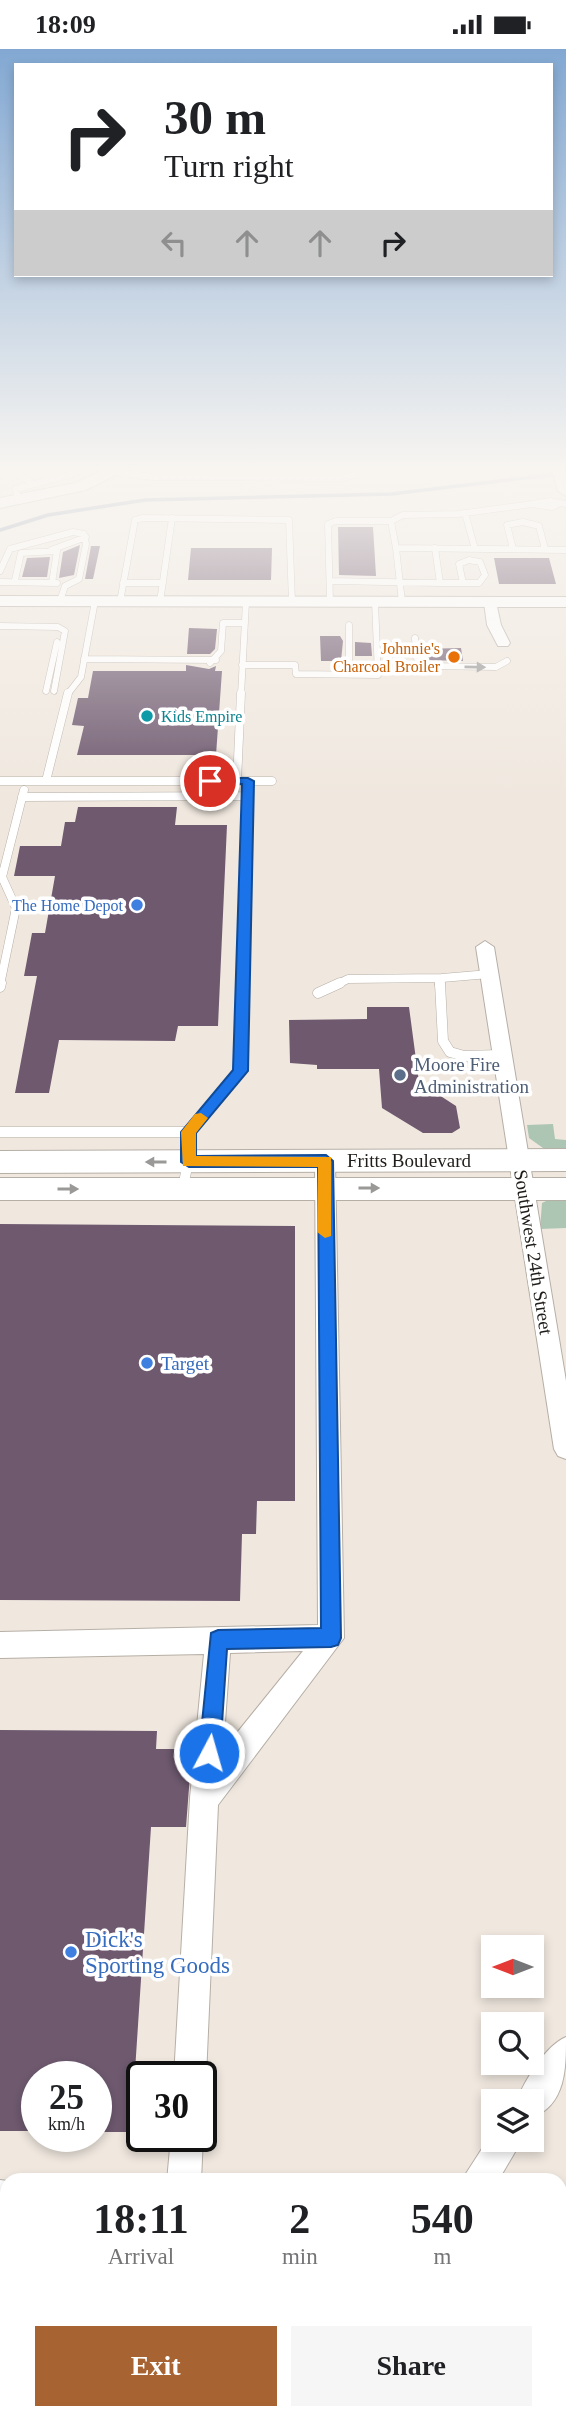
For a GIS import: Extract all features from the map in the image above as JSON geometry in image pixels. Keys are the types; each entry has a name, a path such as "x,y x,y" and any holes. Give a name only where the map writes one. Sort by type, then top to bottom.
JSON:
{"street":[{"path":"0,601 58,590 95,601 121,592 160,602 566,602"},
{"path":"490,602 494,625 503,643"},
{"name":"Southwest 24th Street","path":"485,947 500,1055 566,1449"},
{"name":"Fritts Boulevard","path":"325,1175 519,1159 566,1160"},
{"name":"Fritts Boulevard","path":"0,1162 186,1175 325,1175 523,1189 566,1189"},
{"name":"Fritts Boulevard","path":"0,1189 186,1175"},
{"path":"204,1800 254,1731 331,1638 325,1175"},
{"path":"0,1644 331,1638"},
{"path":"191,2061 204,1800 218,1640"},
{"path":"541,2089 566,2053"},
{"path":"185,2173 186,2152"},
{"path":"483,2173 498,2152"}],"lane":[{"path":"58,577 58,590"},
{"path":"0,582 15,580 58,590 79,577"},
{"path":"124,577 121,592 163,583"},
{"path":"160,602 164,577"},
{"path":"291,577 292,602"},
{"path":"330,602 331,577"},
{"path":"399,577 402,602"},
{"path":"439,577 440,583"},
{"path":"462,577 463,583"},
{"path":"331,582 479,583 484,577"},
{"path":"46,781 65,697 81,677 95,601"},
{"path":"237,781 246,602"},
{"path":"243,665 295,665 313,674 378,675 375,602"},
{"path":"84,659 216,660 223,648 223,623 244,623"},
{"path":"330,674 349,667 349,625"},
{"path":"0,628 45,630 58,635 50,691"},
{"path":"415,638 416,657 424,666 496,667 507,661"},
{"path":"0,781 272,781"},
{"path":"0,987 16,908 2,877 26,781"},
{"path":"186,1175 189,1132 240,1071 248,781"},
{"path":"22,797 248,796"},
{"path":"318,993 348,979 442,978 489,974"},
{"path":"442,978 439,984 443,1041 450,1052 464,1056 500,1055"},
{"path":"0,1132 189,1132"}],"green space":[{"path":"553,1124 555,1139 566,1140 566,1153 550,1153 529,1138 527,1125"},
{"path":"552,1198 566,1198 566,1228 540,1229 542,1203"}],"building":[{"path":"188,577 271,577 271,580 188,580"},
{"path":"498,577 554,577 556,584 499,584"},
{"path":"189,628 217,629 215,649 210,654 187,654"},
{"path":"320,636 340,636 343,641 341,661 321,661"},
{"path":"355,642 371,643 372,656 355,656"},
{"path":"461,648 463,661 427,660 421,649"},
{"name":"Kids Empire","path":"186,665 209,669 216,666 215,671 222,671 216,755 77,755 84,726 72,725 78,698 88,698 93,671 186,671"},
{"name":"The Home Depot","path":"78,807 177,807 175,825 227,825 218,1026 178,1026 175,1041 59,1040 49,1093 15,1093 37,976 24,976 32,933 45,933 55,876 14,876 20,846 61,846 65,822 75,822"},
{"name":"Moore Fire Administration","path":"367,1007 409,1007 419,1082 456,1106 460,1128 452,1133 423,1133 382,1108 379,1069 317,1069 317,1065 290,1063 289,1020 367,1019"},
{"name":"Target","path":"0,1224 295,1226 295,1501 257,1501 256,1534 242,1534 240,1601 0,1600"},
{"name":"Dick's Sporting Goods","path":"0,1730 157,1731 156,1749 192,1749 186,1827 151,1827 136,2061 126,2061 126,2132 112,2132 112,2061 21,2061 21,2131 0,2131"}],"slow traffic":[{"path":"201,1118 189,1132 189,1162 326,1161 325,1232"}],"place":[{"name":"Johnnie's Charcoal Broiler","path":"454,657"},
{"name":"Kids Empire","path":"147,716"},
{"name":"The Home Depot","path":"137,905"},
{"name":"Moore Fire Administration","path":"400,1075"},
{"name":"Target","path":"147,1363"},
{"name":"Dick's Sporting Goods","path":"71,1952"}],"route":[{"path":"209,1753 218,1640 331,1638 324,1188 326,1161 189,1162 189,1132 240,1071 248,781 210,781"}]}
